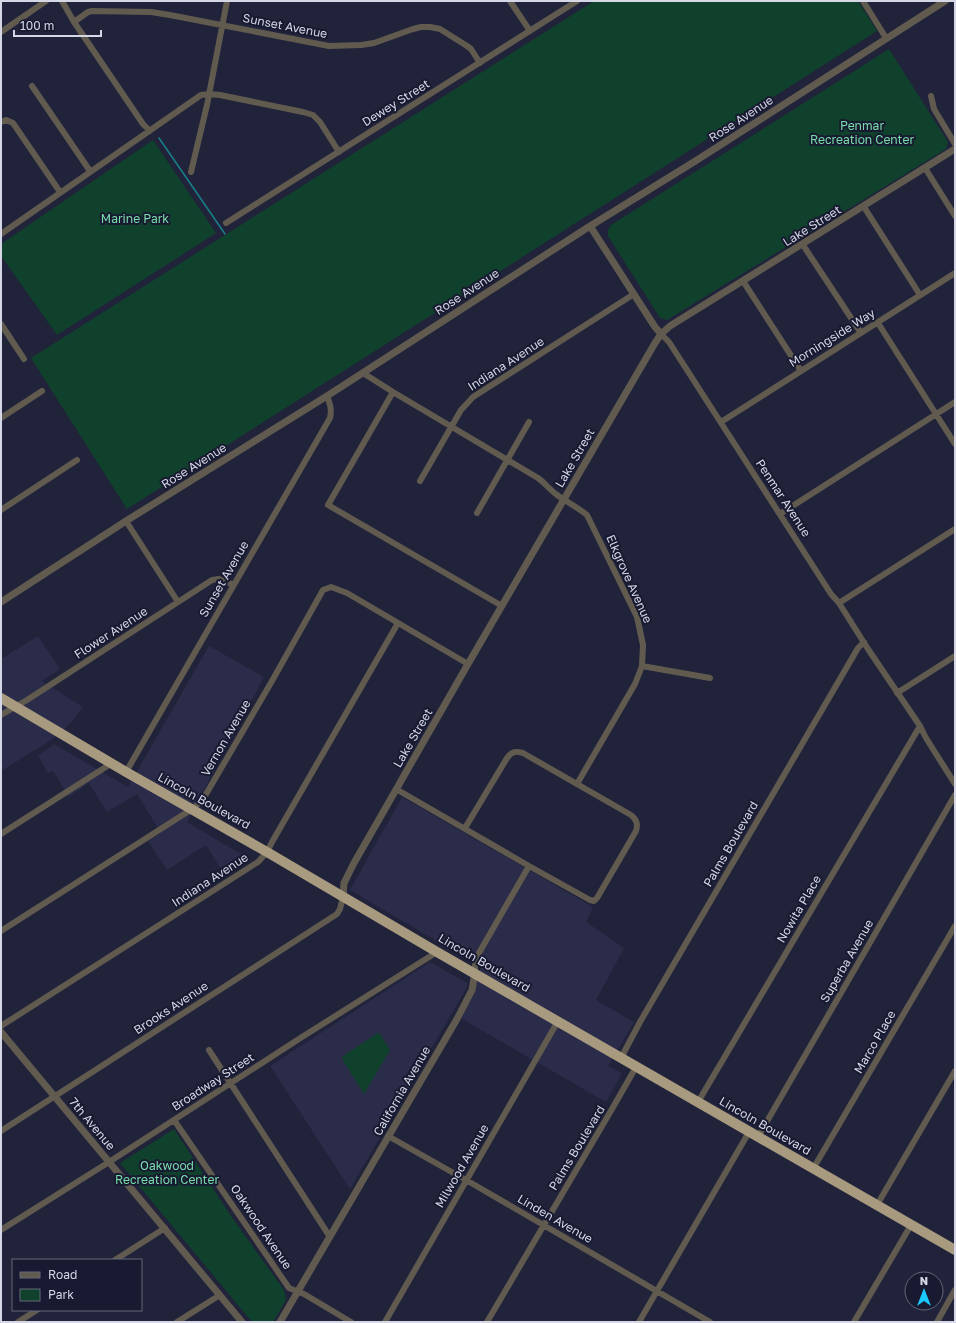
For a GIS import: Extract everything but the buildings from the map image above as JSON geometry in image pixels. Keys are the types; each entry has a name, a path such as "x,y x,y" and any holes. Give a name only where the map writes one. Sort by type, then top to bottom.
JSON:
{"highway":[{"name":"Lincoln Boulevard","path":"1,698 437,952 955,1250"}],"street":[{"path":"1,32 46,1"},
{"path":"62,1 74,22 143,124 150,131"},
{"path":"191,172 209,94 227,1"},
{"path":"510,1 530,31"},
{"name":"Dewey Street","path":"226,223 577,1"},
{"path":"863,1 886,38"},
{"name":"Rose Avenue","path":"1,602 126,521 327,396 590,226 697,160 945,1"},
{"name":"Sunset Avenue","path":"74,22 88,12 92,11 144,12 170,15 312,44 329,46 374,43 413,29 430,27 440,29 467,46 471,49 480,62"},
{"path":"32,86 90,171"},
{"path":"2,232 150,131 198,96 209,94 313,115 320,122 339,152"},
{"path":"931,96 934,109 955,144"},
{"path":"1,122 6,120 13,123 60,192"},
{"name":"Lake Street","path":"343,897 344,883 396,789 661,334 670,326 955,150"},
{"path":"925,168 955,216"},
{"path":"864,207 920,295"},
{"name":"Penmar Avenue","path":"590,226 655,327 669,342 831,594 839,603 920,726 955,784"},
{"path":"803,245 860,333"},
{"name":"Morningside Way","path":"721,422 955,273"},
{"path":"743,281 801,371"},
{"name":"Indiana Avenue","path":"420,481 451,427 466,404 473,397 634,294"},
{"path":"878,323 955,444"},
{"path":"1,325 24,359"},
{"name":"Elkgrove Avenue","path":"363,373 392,392 538,478 556,494 576,506 587,515 631,605 640,628 644,645 642,666 635,684 577,784"},
{"path":"1,418 42,391"},
{"path":"392,392 328,505 502,606"},
{"name":"Sunset Avenue","path":"126,772 330,418 332,411 331,404 327,396"},
{"path":"780,514 955,402"},
{"path":"477,514 529,422"},
{"path":"1,510 77,460"},
{"path":"126,521 178,602"},
{"path":"839,603 955,529"},
{"name":"Flower Avenue","path":"1,715 212,580 219,579 234,585"},
{"name":"Vernon Avenue","path":"1,931 192,809 202,801 323,590 331,587 347,593 398,623"},
{"path":"398,623 468,664"},
{"name":"Indiana Avenue","path":"1,1026 258,862 267,852 398,623"},
{"name":"Palms Boulevard","path":"621,1058 640,1022 850,661 858,648 864,642"},
{"path":"897,693 955,656"},
{"path":"642,666 710,678"},
{"name":"Nowita Place","path":"698,1102 920,726"},
{"path":"396,789 529,866 594,901 636,832 637,821 631,815 523,753 514,752 510,753 465,828"},
{"path":"1,834 112,763"},
{"name":"Superba Avenue","path":"639,1322 955,795"},
{"name":"California Avenue","path":"280,1322 460,1013 472,990 475,973 475,960 529,866"},
{"name":"Brooks Avenue","path":"1,1131 337,914 343,897"},
{"name":"Marco Place","path":"813,1169 955,926"},
{"name":"Broadway Street","path":"1,1230 437,952"},
{"name":"Milwood Avenue","path":"385,1322 558,1021"},
{"name":"7th Avenue","path":"1,1032 242,1322"},
{"path":"209,1050 330,1237"},
{"name":"Palms Boulevard","path":"487,1322 636,1067"},
{"path":"877,1205 955,1071"},
{"name":"Oakwood Avenue","path":"174,1120 289,1288 304,1294 351,1322"},
{"name":"Linden Avenue","path":"388,1136 710,1322"},
{"path":"854,1322 911,1225"},
{"path":"118,1259 165,1228"},
{"path":"937,1322 955,1290"},
{"path":"177,1322 220,1295"},
{"path":"18,1322 35,1311"}],"shaded area":[{"path":"38,636 60,669 42,681 83,707 70,724 50,741 1,771 1,657 3,658"},
{"path":"209,646 264,677 187,822 249,859 248,862 225,876 206,845 167,870 148,841 161,833 137,794 107,812 89,783 69,797 53,771 48,773 38,756 54,744 128,787"},
{"path":"402,797 593,907 586,922 624,948 596,1000 634,1022 608,1066 622,1073 606,1102 462,1019 481,967 350,890"},
{"path":"430,962 467,983 467,987 350,1189 270,1066"}],"green space":[{"path":"594,1 858,1 877,31 127,509 31,358"},
{"name":"Penmar Recreation Center","path":"889,49 948,142 946,149 667,320 660,318 608,236 608,230 611,225"},
{"name":"Marine Park","path":"153,140 216,233 57,335 1,256 1,244"},
{"path":"378,1033 390,1050 364,1094 342,1059 343,1056"},
{"name":"Oakwood Recreation Center","path":"174,1129 231,1216 284,1290 286,1300 273,1322 252,1322 120,1163"}],"waterway":[{"path":"159,138 225,234"}]}
